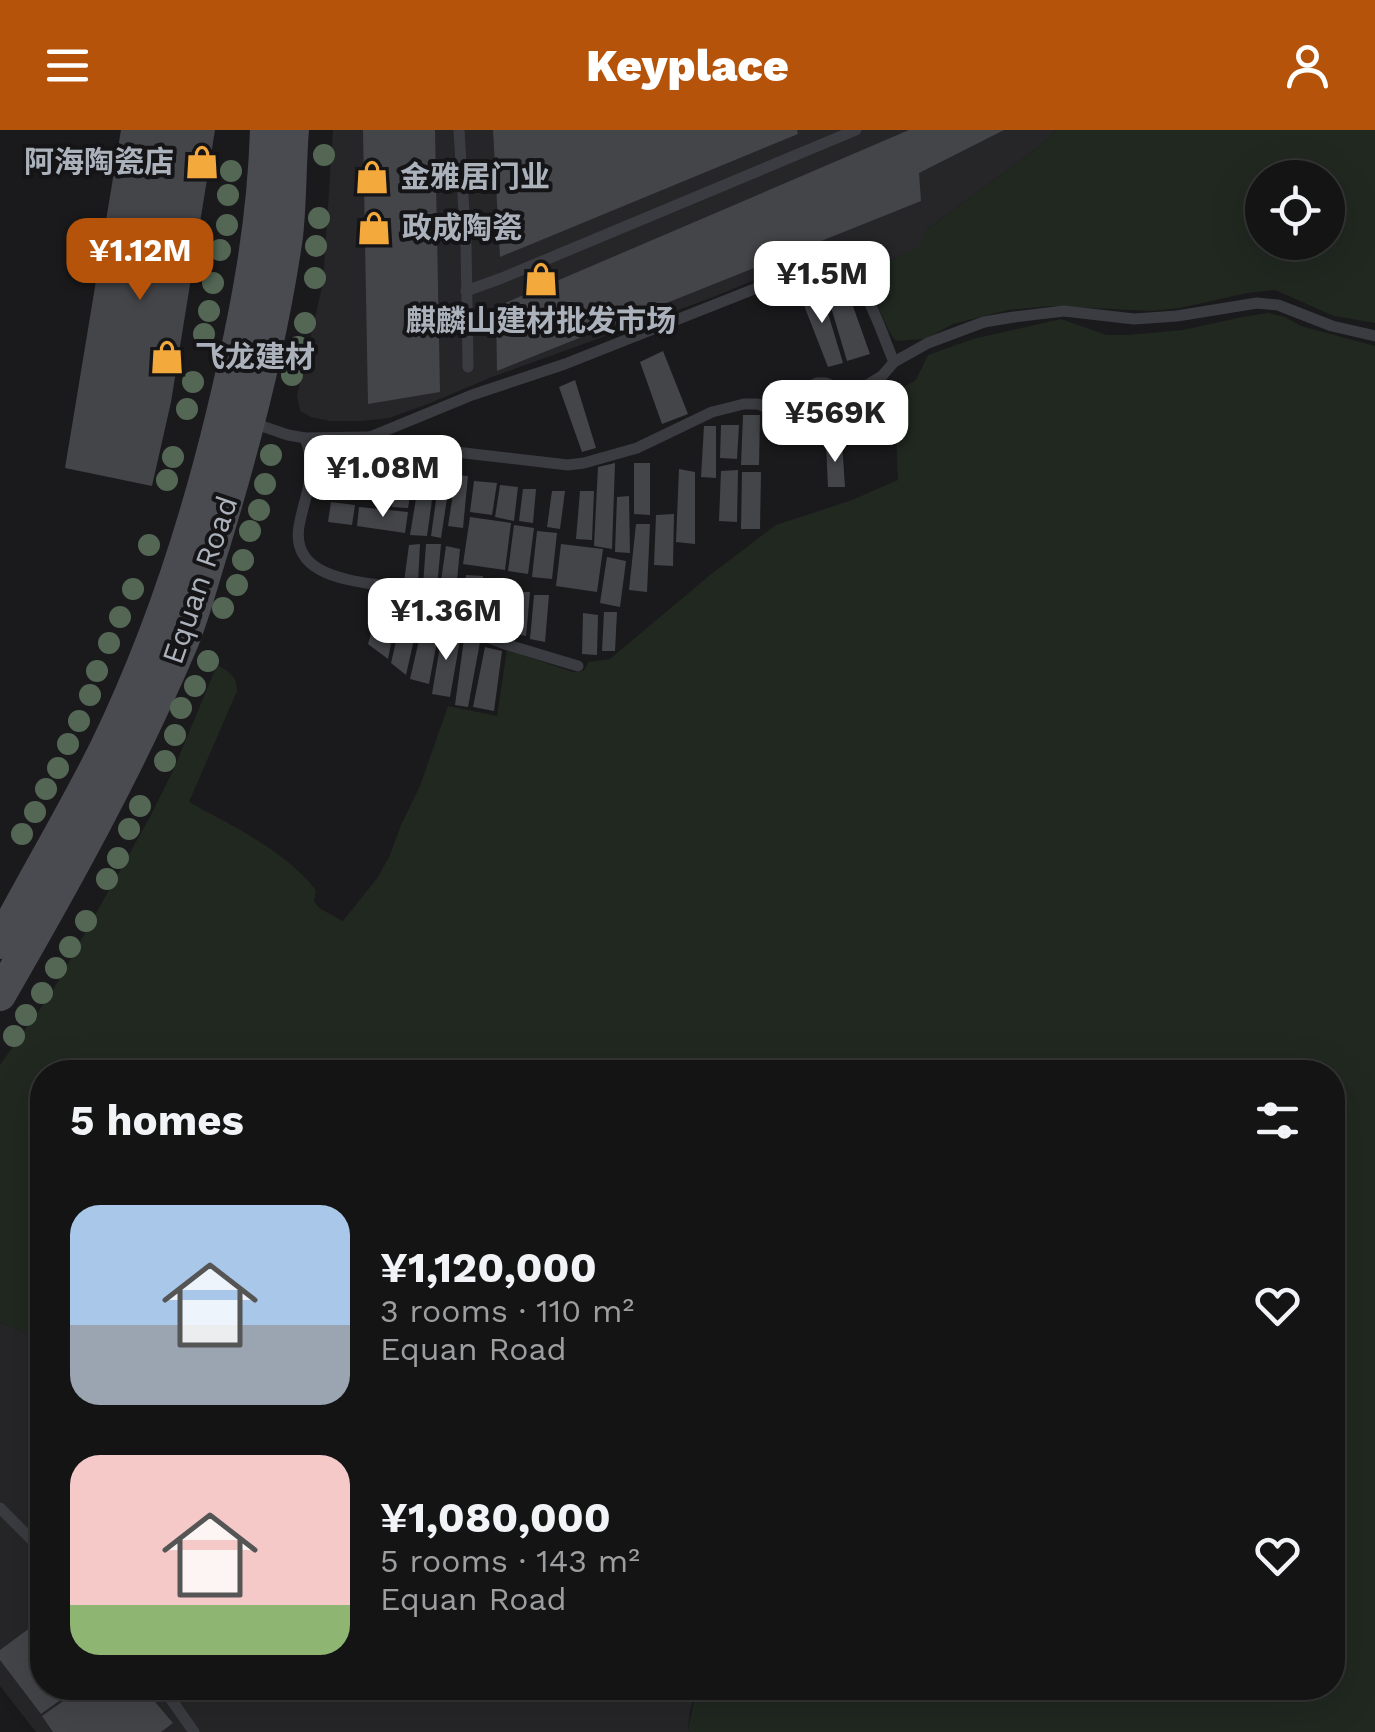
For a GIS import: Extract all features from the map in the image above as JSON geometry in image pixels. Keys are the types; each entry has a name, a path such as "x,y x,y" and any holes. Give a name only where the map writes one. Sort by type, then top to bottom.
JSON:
{"main road":[{"name":"Equan Road","path":"0,943 105,749 170,598 201,498 244,319 260,229 266,130"},
{"name":"Equan Road","path":"0,995 71,874 150,716 195,605 237,470 267,342 287,232 293,130"}],"lane":[{"path":"459,130 468,367"},
{"path":"819,130 825,144"},
{"path":"466,291 856,130"},
{"path":"369,438 472,395 565,364 809,271 839,269 857,280 894,362"},
{"path":"249,422 305,438 369,438 547,464 584,464 637,448 712,412 744,404 782,408 817,383 856,392 910,351 953,332 984,322 1044,312 1082,312 1134,320 1268,304 1375,336"},
{"path":"305,438 312,476 298,535 306,559 313,566 362,583 446,596 453,607 453,624 578,666"},
{"path":"0,1508 30,1538"},
{"path":"171,1700 194,1732"}],"shaded area":[{"name":"麒麟山建材批发市场","path":"333,130 1056,130 927,229 919,247 863,274 844,243 711,298 389,418 330,421 300,411 297,395 323,283"},
{"path":"1056,130 1375,130 1375,323 1334,316 1275,290 1152,311 1050,306 1008,310 953,324 925,339 896,341 863,274 918,247 927,229"},
{"path":"1268,313 1375,346 1375,1732 688,1729 694,1700 1345,1700 1345,1060 30,1060 30,1334 0,1322 0,1065 52,992 151,815 217,665 232,675 237,691 189,802 289,862 316,890 314,901 319,908 343,921 390,855 448,706 497,716 507,650 573,672 583,670 588,662 610,659 776,525 898,480 899,390 916,380 928,355 973,339 1061,319 1107,335 1128,335 1183,330"},
{"path":"0,1322 30,1334 30,1700 693,1700 688,1729 691,1732 36,1732 0,1686"}],"building":[{"path":"121,130 215,130 171,402 152,486 65,468"},
{"path":"363,130 435,130 440,392 368,404"},
{"path":"493,130 797,130 798,134 500,257"},
{"path":"909,130 1004,130 919,173 921,201 497,371 496,307"},
{"path":"844,281 870,354 847,361 825,287"},
{"path":"820,287 843,363 828,367 800,295"},
{"path":"663,351 688,414 662,424 640,362"},
{"path":"575,380 596,448 582,452 559,387"},
{"path":"824,398 824,438 807,438 809,399"},
{"path":"743,415 760,415 759,465 741,465"},
{"path":"721,425 739,425 737,459 720,458"},
{"path":"704,426 716,426 716,478 701,477"},
{"path":"842,442 845,487 828,487 826,443"},
{"path":"380,462 396,463 390,506 374,504"},
{"path":"615,463 612,549 594,546 598,467"},
{"path":"634,463 650,463 650,515 634,514"},
{"path":"399,465 415,467 408,508 392,507"},
{"path":"421,468 436,471 427,536 410,535"},
{"path":"679,469 695,472 695,544 676,542"},
{"path":"738,470 737,522 719,521 721,471"},
{"path":"440,471 451,472 441,538 431,536"},
{"path":"742,472 761,472 760,529 741,529"},
{"path":"456,475 468,476 463,528 448,526"},
{"path":"474,481 497,483 492,515 470,512"},
{"path":"500,485 518,487 514,521 495,517"},
{"path":"523,489 536,489 533,523 519,521"},
{"path":"552,491 565,491 560,529 547,527"},
{"path":"580,491 594,491 592,540 576,539"},
{"path":"629,496 630,553 615,552 617,497"},
{"path":"331,502 355,505 352,525 328,522"},
{"path":"359,507 408,512 405,533 357,526"},
{"path":"674,514 673,566 654,565 656,515"},
{"path":"470,517 511,523 505,570 463,564"},
{"path":"636,524 650,524 647,592 629,590"},
{"path":"514,525 534,528 528,574 508,571"},
{"path":"537,531 557,533 552,579 532,577"},
{"path":"420,544 418,583 404,582 409,545"},
{"path":"426,544 441,544 437,587 423,585"},
{"path":"561,544 603,549 597,592 556,586"},
{"path":"446,546 460,549 456,591 440,588"},
{"path":"607,557 626,561 620,607 600,603"},
{"path":"466,575 483,576 477,624 460,621"},
{"path":"508,579 505,631 487,628 492,580"},
{"path":"515,592 530,592 526,636 511,633"},
{"path":"383,594 400,599 388,659 368,644"},
{"path":"534,595 549,595 545,642 530,639"},
{"path":"406,598 423,600 406,675 391,663"},
{"path":"428,601 444,604 429,684 410,679"},
{"path":"604,612 617,612 615,651 602,651"},
{"path":"583,613 598,615 597,655 582,654"},
{"path":"443,628 461,634 450,697 432,694"},
{"path":"464,639 480,642 468,707 455,705"},
{"path":"485,647 502,651 494,711 473,707"},
{"path":"30,1628 30,1700 0,1660 0,1650"},
{"path":"30,1700 60,1700 41,1714"},
{"path":"65,1700 153,1700 173,1723 161,1732 53,1732 42,1716"}],"place":[{"name":"阿海陶瓷店","path":"202,162"},
{"name":"金雅居门业","path":"372,177"},
{"name":"政成陶瓷","path":"374,228"},
{"name":"麒麟山建材批发市场","path":"541,279"},
{"name":"飞龙建材","path":"167,357"}]}
